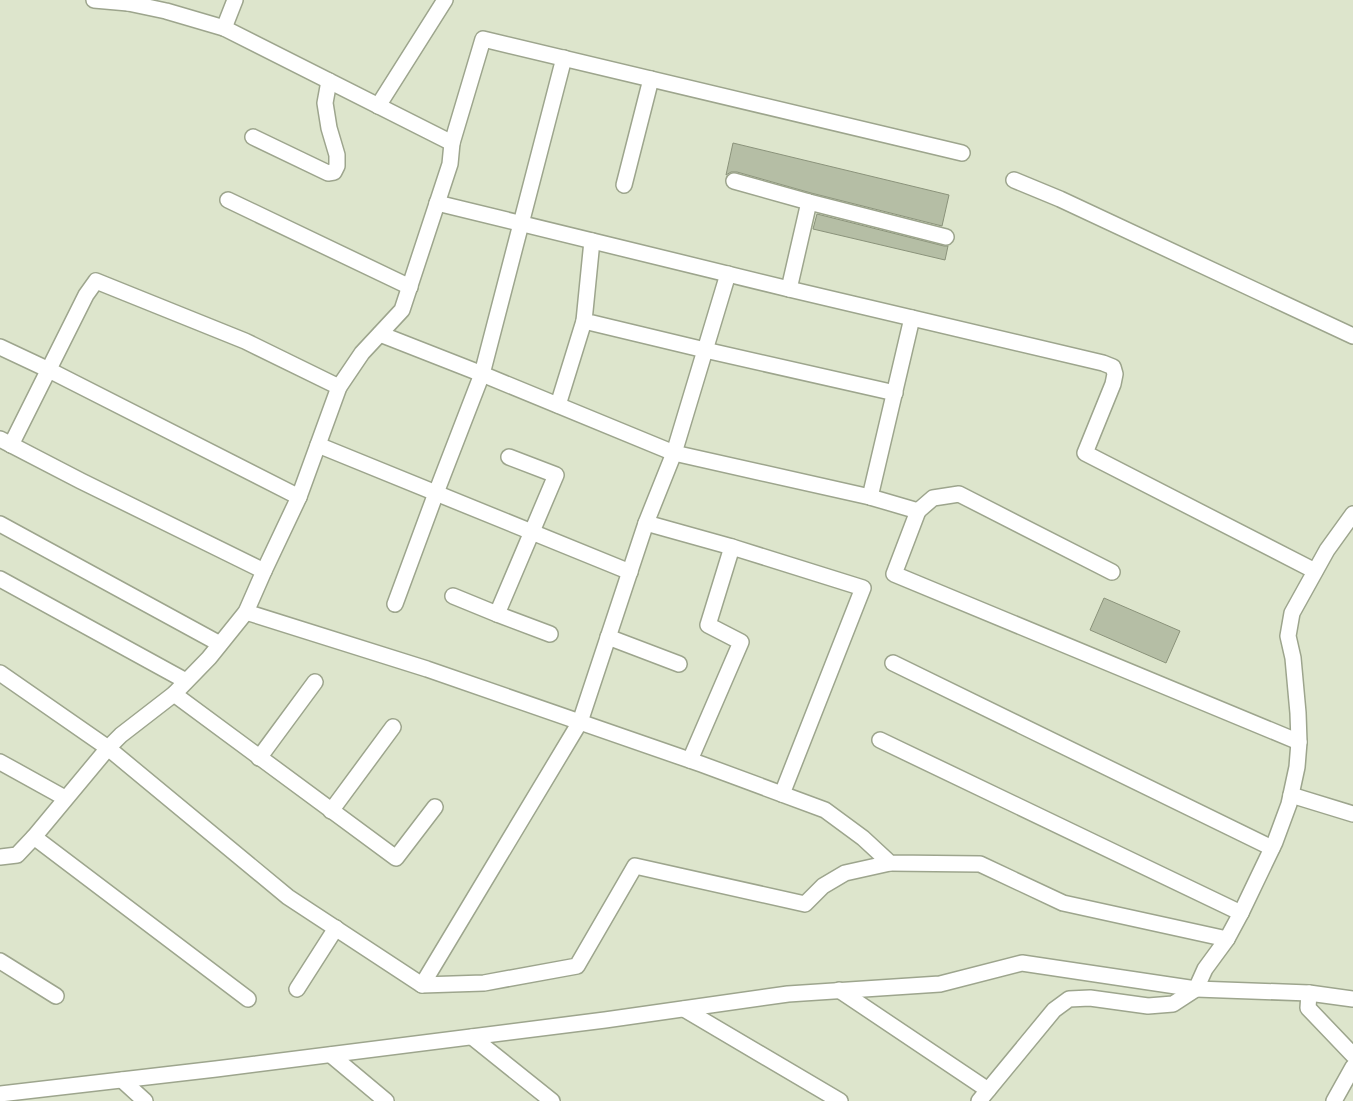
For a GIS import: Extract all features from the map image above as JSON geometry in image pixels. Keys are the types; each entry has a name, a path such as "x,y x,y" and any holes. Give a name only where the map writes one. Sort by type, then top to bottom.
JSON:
{"street":[{"path":"94,0 128,2 224,28 452,142"},
{"path":"224,28 235,0"},
{"path":"378,106 445,0"},
{"path":"0,857 17,855 108,748 121,735 174,694 209,658 246,612 299,496 339,387 362,353 402,310 450,164 452,142 483,39 962,153"},
{"path":"395,604 482,374 564,58"},
{"path":"624,185 651,79"},
{"path":"253,137 328,173 334,172 337,166 336,156 325,103 329,81"},
{"path":"1014,180 1060,198 1353,336"},
{"path":"734,181 946,237"},
{"path":"228,200 410,287"},
{"path":"789,289 810,202"},
{"path":"437,203 1113,366 1115,374 1113,384 1086,453 1315,571"},
{"path":"558,405 584,321 592,241"},
{"path":"422,985 580,722 646,523 674,453 728,274"},
{"path":"264,571 6,442 49,370 86,296 96,281 245,341 339,387"},
{"path":"870,497 912,318"},
{"path":"584,321 895,393"},
{"path":"380,334 674,453 870,497 918,511"},
{"path":"0,347 299,496"},
{"path":"318,445 630,572"},
{"path":"497,614 556,475 509,457"},
{"path":"1112,572 959,494 933,498 918,511 894,574 1299,742"},
{"path":"840,990 984,1095 1054,1010 1070,999 1090,998 1148,1006 1173,1004 1196,989 1204,969 1226,939 1241,913 1272,848 1289,804 1297,766 1299,742 1296,685 1288,636 1292,613 1327,550 1353,514"},
{"path":"646,523 732,547 863,588 782,794"},
{"path":"0,524 220,644"},
{"path":"690,760 741,642 708,624 732,547"},
{"path":"0,579 186,682"},
{"path":"453,596 550,634"},
{"path":"246,612 427,669 690,760 825,810 863,838 890,863"},
{"path":"608,637 679,664"},
{"path":"893,664 1272,848"},
{"path":"0,672 108,748 288,897 422,985 484,983 576,966 635,866 805,904 823,886 845,872 890,863 980,864 1062,903 1226,939"},
{"path":"259,758 315,682"},
{"path":"174,694 396,858 435,807"},
{"path":"330,811 393,727"},
{"path":"880,740 1241,913"},
{"path":"0,762 65,798"},
{"path":"1291,796 1353,814"},
{"path":"34,837 248,999"},
{"path":"297,989 336,928"},
{"path":"0,961 56,996"},
{"path":"0,1094 331,1055 605,1020 788,994 940,984 1022,963 1196,989 1309,993 1353,999"},
{"path":"1309,993 1308,1008 1353,1055"},
{"path":"684,1009 840,1101"},
{"path":"472,1037 552,1101"},
{"path":"331,1055 386,1101"},
{"path":"1334,1101 1353,1067"},
{"path":"122,1080 144,1101"}],"building":[{"path":"733,143 949,195 942,226 737,172 731,172 726,175"},
{"path":"817,214 948,246 945,260 813,229"},
{"path":"1104,598 1180,631 1166,663 1090,630"}]}
